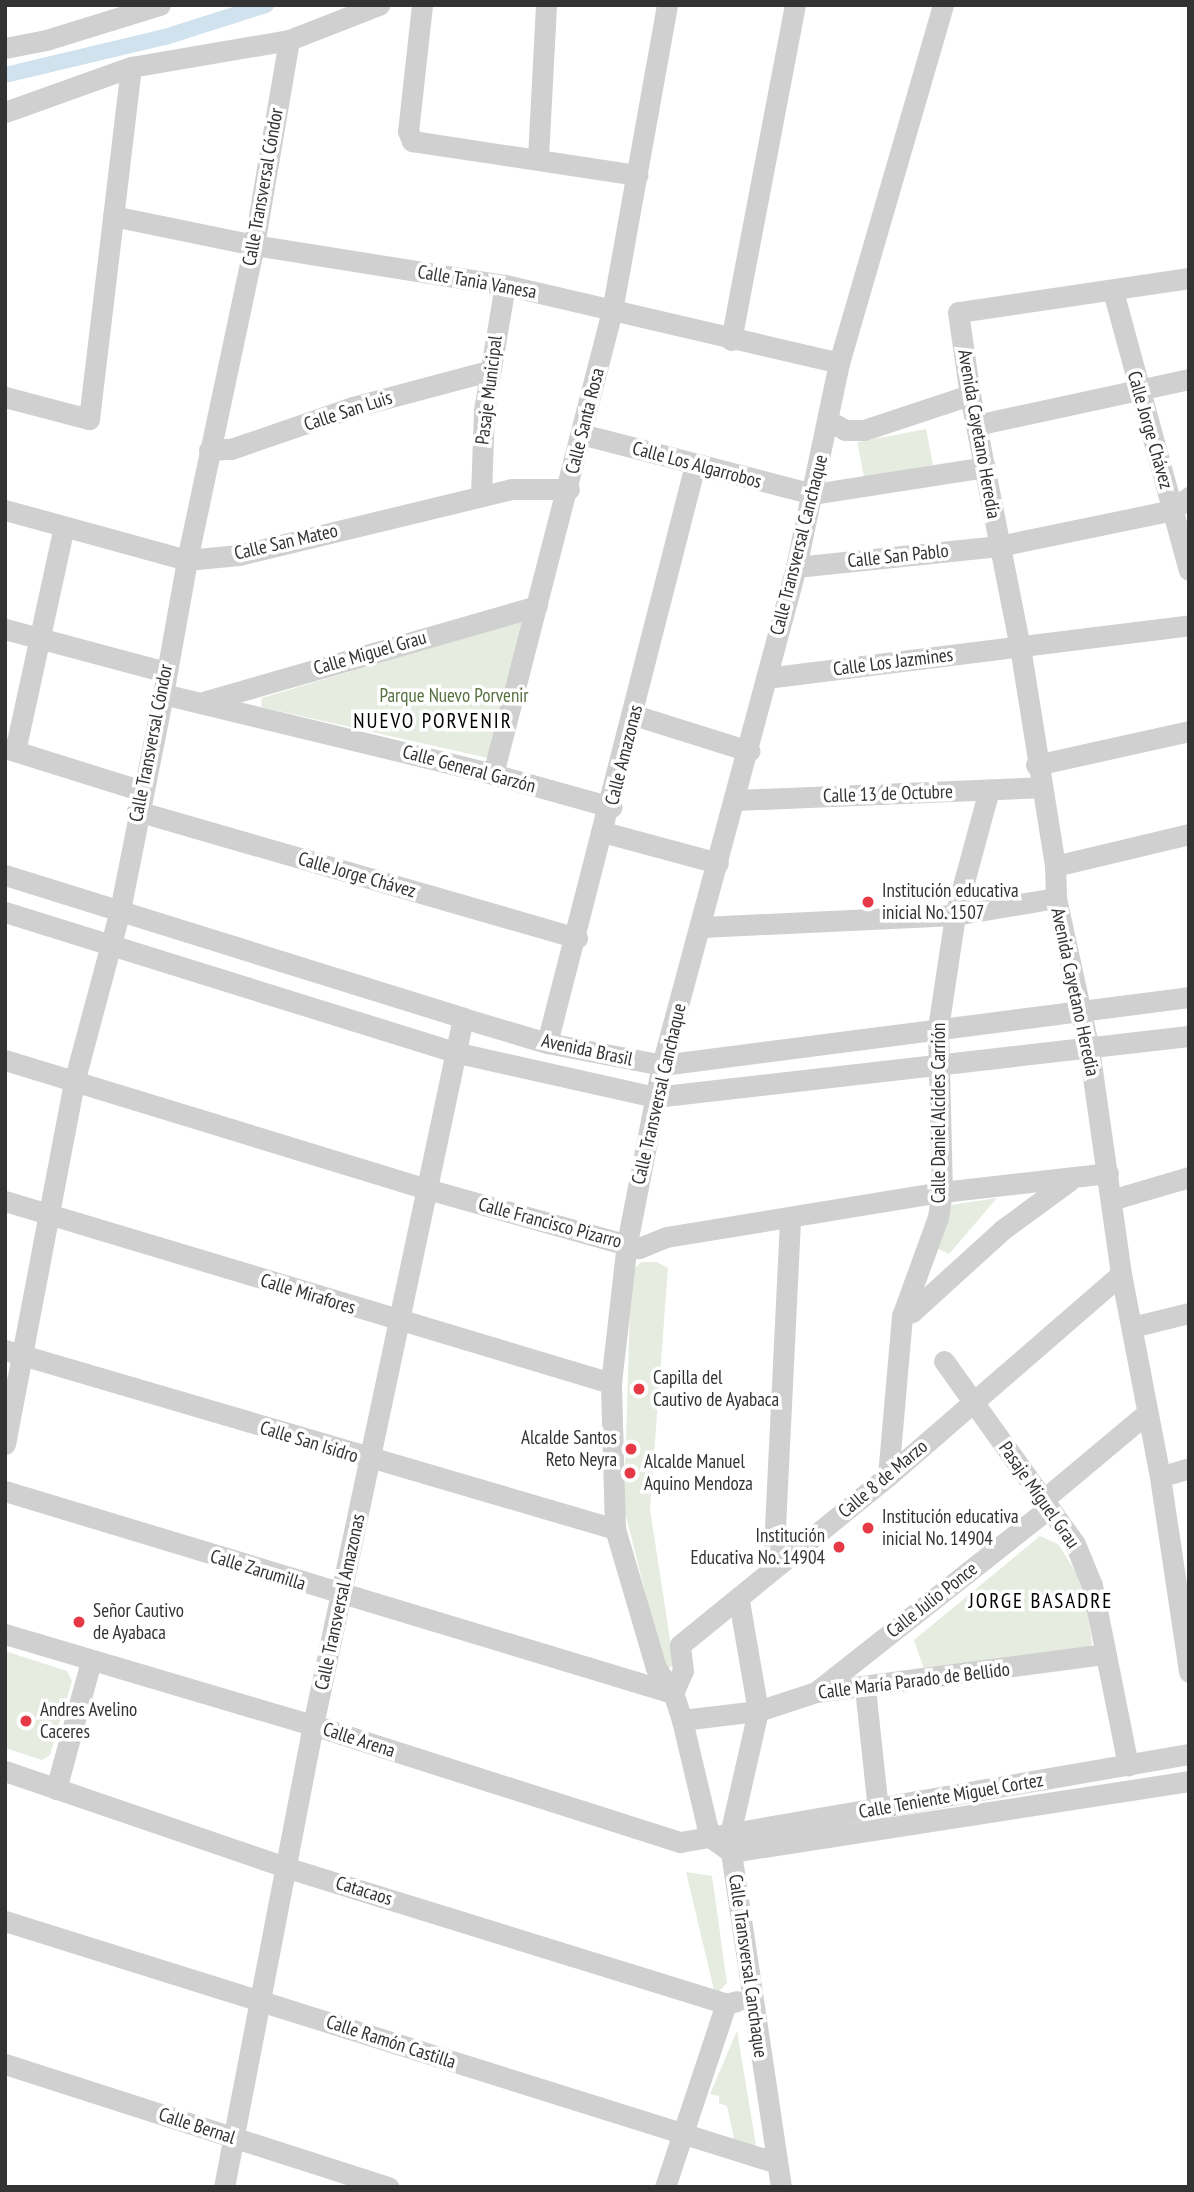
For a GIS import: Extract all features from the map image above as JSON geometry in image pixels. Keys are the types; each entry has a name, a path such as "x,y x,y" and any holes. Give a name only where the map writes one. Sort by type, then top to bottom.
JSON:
{"street":[{"path":"5,48 46,40 160,5"},
{"path":"5,113 131,67 289,40 379,5"},
{"path":"422,5 409,138 637,175"},
{"path":"538,158 547,5"},
{"name":"Calle Santa Rosa","path":"493,774 569,489 612,311 667,5"},
{"path":"731,340 795,5"},
{"name":"Calle Transversal Canchaque","path":"781,2187 752,1998 724,1841 702,1814 682,1720 673,1693 656,1668 615,1529 611,1383 627,1243 662,1065 702,927 796,567 829,421 839,363 943,5"},
{"name":"Calle Transversal Cóndor","path":"5,1444 14,1353 52,1216 74,1082 120,910 209,450 254,244 289,40"},
{"path":"5,397 89,419 131,67"},
{"name":"Calle Tania Vanesa","path":"113,216 254,244 505,285 731,340 839,363"},
{"name":"Pasaje Municipal","path":"481,495 488,371 505,285"},
{"path":"1113,291 1187,285"},
{"name":"Avenida Cayetano Heredia","path":"1113,291 958,312 970,395 1020,647 1036,765 1055,866 1056,898 1089,1049 1121,1274 1185,1607 1189,1672"},
{"name":"Calle Jorge Chávez","path":"1113,291 1139,390 1181,504 1189,570"},
{"name":"Calle San Luis","path":"209,450 231,449 353,407 488,371"},
{"path":"976,425 1189,379"},
{"path":"829,421 845,430 863,430 970,395"},
{"name":"Calle Los Algarrobos","path":"581,434 813,494"},
{"name":"Calle Amazonas","path":"547,1043 611,807 695,465"},
{"path":"813,494 985,467"},
{"name":"Calle San Mateo","path":"5,510 187,560 239,555 481,495 530,487 569,489"},
{"name":"Calle San Pablo","path":"796,567 999,546 1181,504"},
{"path":"10,750 43,639 64,527"},
{"name":"Calle Miguel Grau","path":"204,701 537,606"},
{"name":"Calle Los Jazmines","path":"766,678 1189,625"},
{"path":"5,629 166,671"},
{"name":"Calle General Garzón","path":"163,694 204,701 493,774 611,807"},
{"path":"634,715 749,751"},
{"path":"1036,765 1189,731"},
{"name":"Calle Jorge Chávez","path":"10,750 140,801 577,938"},
{"name":"Calle 13 de Octubre","path":"736,800 1040,787"},
{"name":"Calle Daniel Alcides Carrión","path":"888,1476 902,1316 938,1217 942,1192 938,1028 955,915 989,790"},
{"path":"603,832 718,863"},
{"path":"1055,866 1189,834"},
{"name":"Avenida Brasil","path":"5,875 547,1043 662,1065 1189,997"},
{"path":"702,927 955,915 1056,898"},
{"name":"Avenida Brasil","path":"5,912 454,1052 655,1097 1189,1036"},
{"name":"Calle Transversal Amazonas","path":"224,2187 288,1868 313,1726 343,1597 397,1322 463,1018"},
{"name":"Calle Francisco Pizarro","path":"5,1060 427,1189 639,1248 666,1237 790,1220 942,1192 1071,1180 1108,1173"},
{"path":"1111,1200 1189,1177"},
{"path":"902,1316 912,1312 1002,1230 1071,1180"},
{"name":"Calle Mirafores","path":"5,1202 397,1322 611,1383"},
{"path":"778,1565 774,1548 790,1220"},
{"name":"Calle 8 de Marzo","path":"673,1693 682,1671 680,1645 739,1601 778,1565 888,1476 1121,1274"},
{"path":"1132,1327 1189,1313"},
{"name":"Calle San Isidro","path":"14,1353 369,1460 615,1529"},
{"name":"Pasaje Miguel Grau","path":"944,1361 1076,1544 1088,1574 1128,1765"},
{"name":"Calle Julio Ponce","path":"816,1692 1046,1504 1146,1414"},
{"path":"1160,1477 1189,1468"},
{"name":"Calle Zarumilla","path":"5,1491 343,1597 673,1693"},
{"path":"724,1841 758,1711 739,1601"},
{"name":"Calle Arena","path":"5,1634 313,1726 680,1842 724,1841"},
{"name":"Calle María Parado de Bellido","path":"682,1720 758,1711 816,1692 865,1688 1106,1654"},
{"path":"56,1789 91,1661"},
{"path":"865,1688 878,1809"},
{"name":"Calle Teniente Miguel Cortez","path":"724,1841 878,1809 1189,1755"},
{"name":"Catacaos","path":"5,1771 288,1868 726,2004"},
{"name":"Calle Teniente Miguel Cortez","path":"724,1841 1189,1781"},
{"name":"Calle Ramón Castilla","path":"5,1921 777,2163"},
{"path":"664,2187 726,2004 752,1998"},
{"name":"Calle Bernal","path":"5,2064 389,2187"}],"green space":[{"path":"926,429 933,465 864,479 857,442"},
{"name":"Parque Nuevo Porvenir","path":"528,618 492,759 261,707 262,698"},
{"path":"997,1198 949,1254 933,1246 951,1205"},
{"path":"641,1262 657,1262 668,1268 650,1509 674,1666 664,1668 624,1508 631,1272"},
{"path":"1040,1536 1058,1544 1084,1585 1092,1644 1082,1656 925,1672 914,1640"},
{"path":"5,1651 67,1671 72,1681 50,1755 42,1760 5,1748"},
{"path":"686,1872 712,1876 727,1983 718,1992 714,1990"},
{"path":"737,2031 756,2145 735,2143 727,2106 719,2103 719,2096 710,2094"}],"waterway":[{"path":"5,75 165,37 266,5"}],"place":[{"name":"Institución educativa inicial No. 1507","path":"868,902"},
{"name":"Capilla del Cautivo de Ayabaca","path":"639,1389"},
{"name":"Alcalde Santos Reto Neyra","path":"631,1449"},
{"name":"Alcalde Manuel Aquino Mendoza","path":"630,1473"},
{"name":"Institución educativa inicial No. 14904","path":"868,1528"},
{"name":"Institución Educativa No. 14904","path":"839,1547"},
{"name":"Señor Cautivo de Ayabaca","path":"79,1622"},
{"name":"Andres Avelino Caceres","path":"26,1721"}],"district":[{"name":"NUEVO PORVENIR","path":"433,721"},
{"name":"JORGE BASADRE","path":"1041,1601"}]}
